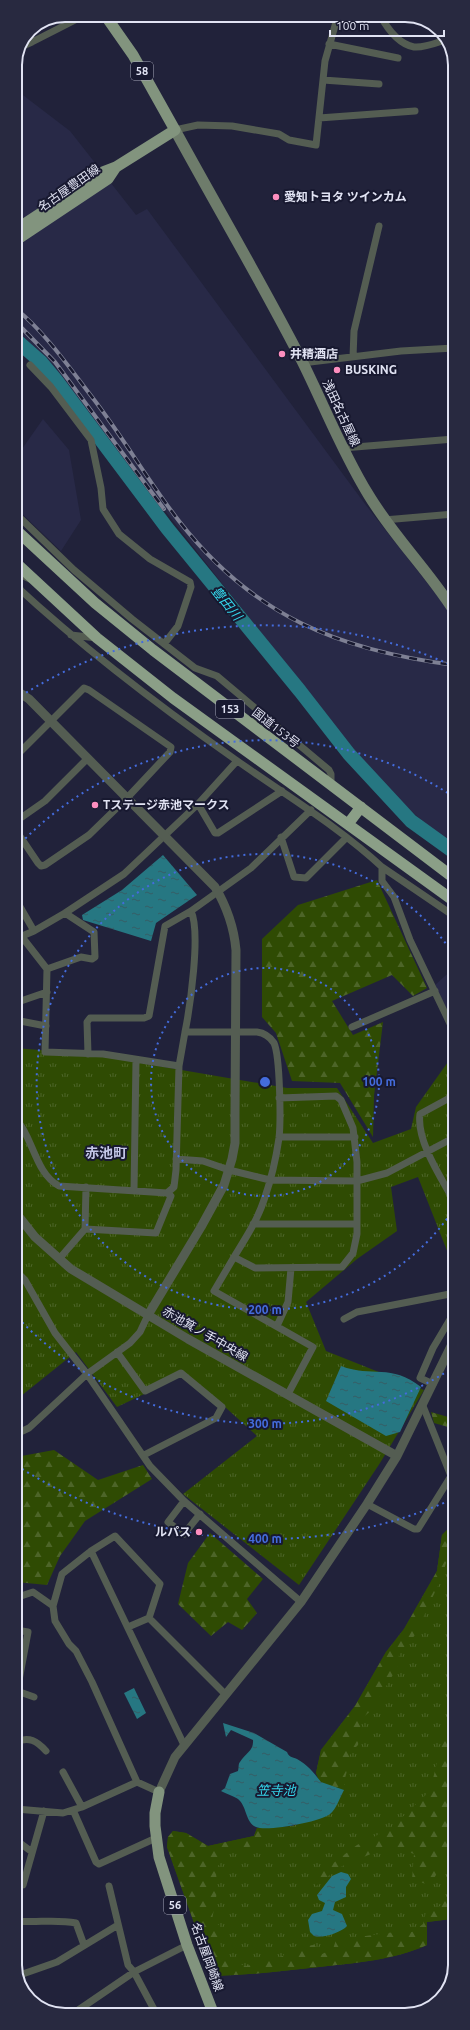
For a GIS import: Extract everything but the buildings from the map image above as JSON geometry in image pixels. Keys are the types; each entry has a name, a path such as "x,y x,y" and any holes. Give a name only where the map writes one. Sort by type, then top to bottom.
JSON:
{"highway":[{"name":"国道153号","path":"22,535 95,603 173,666 448,873"},
{"name":"153","path":"22,569 97,638 173,698 448,897"},
{"path":"347,823 361,807"}],"main road":[{"name":"58","path":"110,22 133,55 179,128"},
{"name":"名古屋豊田線","path":"22,236 106,176 116,167 179,128"},
{"name":"浅田名古屋線","path":"179,128 274,307 367,494 384,520 448,602"},
{"name":"名古屋豊田線","path":"22,226 106,176"},
{"name":"名古屋岡崎線","path":"159,1792 155,1813 156,1838 159,1857 187,1944 212,2008"}],"street":[{"path":"27,44 71,22"},
{"path":"179,128 198,125 232,126 279,134 289,140 313,146 317,143 323,80 329,44 336,22"},
{"path":"384,22 388,31 414,47 427,46 441,41"},
{"path":"329,44 398,58"},
{"path":"323,80 379,84"},
{"path":"319,118 415,111"},
{"path":"353,357 354,331 379,226"},
{"path":"302,363 448,349"},
{"path":"30,365 51,387 91,440 101,488 103,508 119,534 150,559 190,582 191,587 178,626 164,644"},
{"path":"344,448 448,439"},
{"path":"384,520 448,515"},
{"path":"22,520 74,570 108,599 186,662 195,668 218,676 329,770 331,774 331,786"},
{"path":"22,575 34,580"},
{"path":"22,591 71,635 178,718 290,797 311,810 382,867 448,912"},
{"path":"95,603 108,599"},
{"path":"71,635 97,638"},
{"path":"173,666 186,662"},
{"path":"22,750 84,688 171,747 170,752 127,798 89,835 43,866 38,863 22,839"},
{"path":"22,694 166,836 218,892 230,918 235,942 235,1143 224,1185 201,1227 148,1315 140,1332 130,1343 87,1374 29,1428 22,1431"},
{"path":"247,722 265,717"},
{"path":"22,817 45,800 87,759"},
{"path":"22,937 65,913 124,874 166,836 238,761"},
{"path":"282,776 290,797"},
{"path":"198,804 215,833 218,833 282,791"},
{"path":"88,1054 87,1022 90,1018 146,1018 149,1016 165,926 190,911 251,868 281,837 311,810"},
{"path":"334,828 347,823"},
{"path":"281,837 294,877 306,878 346,838"},
{"path":"382,867 382,881 394,897 410,940 448,1020"},
{"path":"421,877 422,894"},
{"path":"22,910 34,931"},
{"path":"167,1193 174,1187 179,1066 191,1003 194,925 190,911"},
{"path":"47,969 81,957 92,959 95,957 94,932 65,913"},
{"path":"22,941 47,969 45,1052 103,1054 179,1066"},
{"path":"22,1001 47,992"},
{"path":"352,1027 434,992"},
{"path":"22,1021 46,1026"},
{"path":"185,1032 262,1032 272,1040 275,1045 279,1098 279,1137 270,1180 254,1224 214,1291 313,1347 288,1394"},
{"path":"134,1190 136,1060"},
{"path":"234,1257 255,1268 342,1267 353,1253 357,1224 355,1138 341,1100 336,1096 279,1098"},
{"path":"448,1099 420,1114 420,1131 428,1151 448,1190"},
{"path":"22,1128 32,1150 52,1182 59,1186 134,1190 167,1193 171,1196 156,1233 84,1229"},
{"path":"279,1137 355,1138"},
{"path":"176,1159 203,1161 229,1170 270,1180 356,1181 387,1173 448,1141"},
{"path":"58,1259 84,1229 86,1187"},
{"name":"赤池箕ノ手中央線","path":"22,1221 35,1237 71,1269 148,1315 397,1456"},
{"path":"254,1224 357,1224"},
{"path":"277,1326 288,1302 291,1268"},
{"path":"22,1277 55,1333 87,1374 144,1455 150,1466 184,1501 301,1602"},
{"path":"344,1319 356,1312 448,1294"},
{"path":"433,1384 420,1378 433,1348 448,1323"},
{"path":"117,1352 146,1391 181,1373 222,1407 216,1418 144,1455"},
{"path":"128,1627 149,1618 160,1584 115,1536 91,1551 62,1574 53,1606 54,1621 76,1652 92,1682 137,1782 159,1792 167,1772 184,1745 301,1602 367,1504 397,1456 448,1353"},
{"path":"423,1406 448,1468"},
{"path":"367,1504 414,1529 418,1529 448,1481"},
{"path":"184,1501 168,1522 184,1534 200,1514"},
{"path":"91,1551 184,1745"},
{"path":"22,1596 33,1592 53,1606"},
{"path":"149,1618 226,1695"},
{"path":"22,1631 28,1632 22,1665"},
{"path":"22,1693 34,1697"},
{"path":"22,1739 31,1739 46,1751"},
{"path":"64,1772 82,1807"},
{"path":"22,1809 63,1813 82,1807 137,1782"},
{"path":"73,1810 96,1862 99,1864 156,1838"},
{"path":"22,1886 44,1811"},
{"path":"22,1844 32,1852"},
{"path":"109,1886 128,1965 134,1972 153,2008"},
{"path":"22,1922 46,1923 64,1921 76,1923 84,1945"},
{"path":"23,1974 58,1962 118,1925"},
{"path":"81,2008 134,1972 187,1944"}],"shaded area":[{"path":"22,94 70,131 136,215 147,209 365,504 447,608 448,841 389,792 344,739 46,359 22,336"},
{"path":"43,419 69,450 81,520 61,551 22,514 22,449"},
{"path":"448,973 448,1013 435,985"}],"green space":[{"path":"377,880 427,988 413,996 392,975 332,1001 353,1035 383,1022 374,1096 373,1137 340,1083 292,1081 276,1033 262,1017 262,939 298,905"},
{"path":"22,1049 88,1054 287,1088 337,1088 373,1143 411,1129 416,1107 448,1062 448,1253 418,1177 391,1187 397,1231 357,1259 306,1302 326,1351 424,1390 380,1463 299,1585 183,1494 257,1436 225,1407 184,1375 117,1407 76,1352 22,1395"},
{"path":"431,1412 448,1417 448,1427 434,1423"},
{"path":"54,1450 98,1480 143,1465 152,1479 85,1521 60,1556 47,1585 22,1583 22,1456"},
{"path":"448,1529 448,1919 427,1922 427,1945 401,1954 360,1962 293,1970 213,1976 167,1847 168,1837 173,1831 186,1833 208,1846 254,1836 257,1828 292,1826 331,1813 316,1773 321,1750 355,1706 386,1652 404,1629 437,1571 442,1535"},
{"path":"448,1529 448,1556 441,1579 415,1635 399,1655 397,1668 372,1710 362,1718 358,1745 350,1753 344,1790 321,1782 316,1773 321,1750 355,1706 386,1652 404,1629 437,1571 442,1535"},
{"path":"210,1533 263,1579 247,1599 257,1613 242,1630 228,1622 211,1636 178,1604 188,1563"},
{"path":"448,1726 448,1855 430,1885 412,1880 414,1854 400,1849 387,1847 338,1868 316,1886 315,1877 357,1845 390,1829 430,1791 444,1734"},
{"path":"257,1828 270,1829 273,1836 263,1843 231,1852 216,1868 217,1892 212,1920 220,1926 220,1944 227,1961 246,1966 283,1956 290,1947 314,1945 322,1954 333,1949 336,1940 395,1932 412,1932 423,1924 426,1912 439,1907 448,1896 448,1919 427,1922 427,1945 401,1954 360,1962 293,1970 213,1976 167,1847 168,1837 173,1831 186,1833 208,1846 254,1836"}],"water":[{"path":"163,855 197,895 156,923 151,941 83,920 82,915 122,890"},
{"path":"341,1366 362,1371 400,1375 421,1387 400,1432 386,1436 326,1401"},
{"path":"134,1688 146,1713 137,1719 124,1693"},
{"name":"笠寺池","path":"223,1723 254,1733 287,1752 290,1756 304,1764 321,1782 344,1790 332,1812 316,1820 281,1827 262,1828 252,1825 241,1802 221,1791 225,1788 230,1774 238,1771 239,1763 251,1749 253,1740 231,1730 226,1737"},
{"path":"341,1872 348,1874 351,1879 346,1887 346,1897 335,1902 333,1910 342,1914 347,1926 341,1931 332,1934 322,1937 314,1936 310,1932 308,1920 312,1914 322,1911 325,1903 319,1900 317,1895 332,1876"}],"waterway":[{"name":"豊田川","path":"22,345 41,362 56,380 167,528 300,691 349,754 411,821 448,848"}],"railway":[{"path":"22,314 46,338 103,412 179,521 207,554 237,581 268,604 301,623 336,638 372,650 448,664"},
{"path":"22,328 55,362 164,509"}],"place":[{"name":"愛知トヨタ ツインカム","path":"276,197"},
{"name":"井精酒店","path":"282,354"},
{"name":"BUSKING","path":"337,370"},
{"name":"Tステージ赤池マークス","path":"95,805"},
{"name":"ルパス","path":"199,1532"}],"district":[{"name":"赤池町","path":"106,1153"}]}
